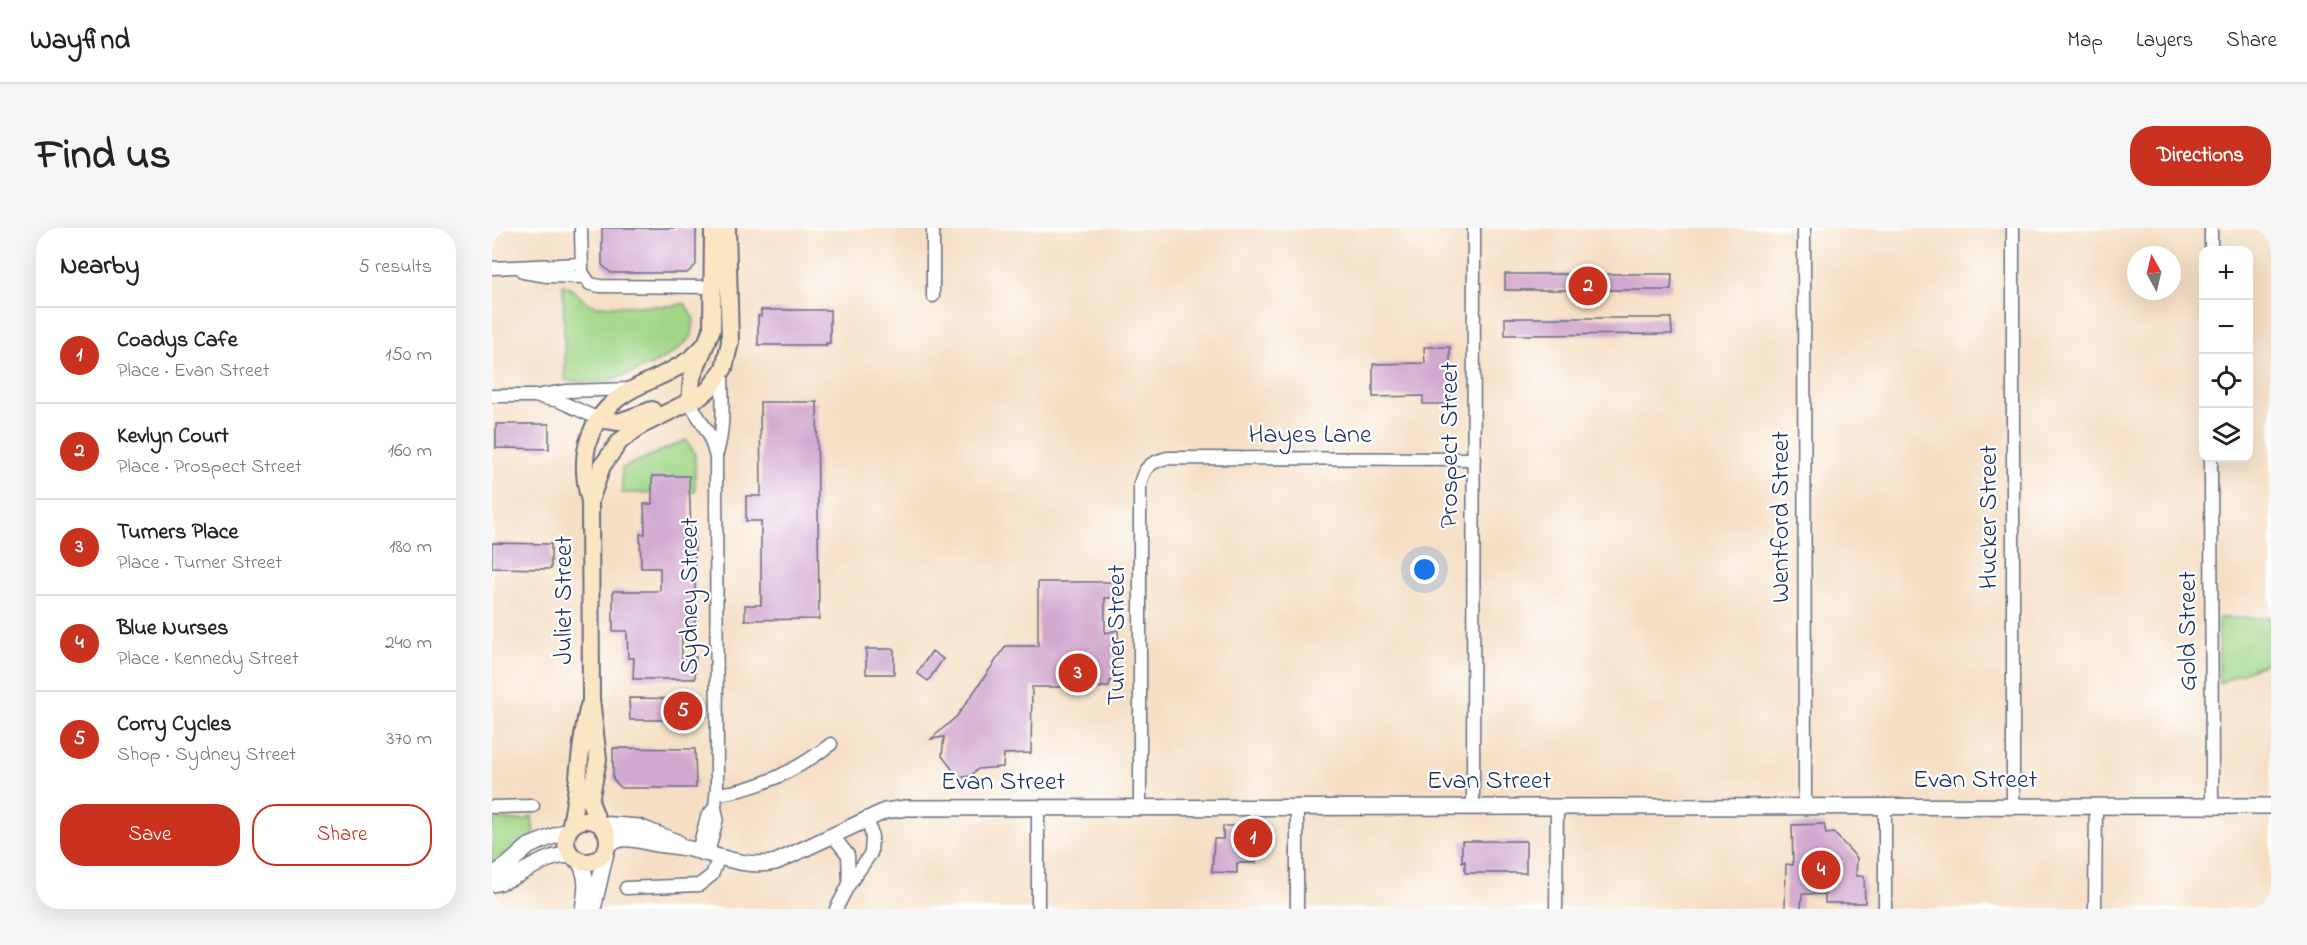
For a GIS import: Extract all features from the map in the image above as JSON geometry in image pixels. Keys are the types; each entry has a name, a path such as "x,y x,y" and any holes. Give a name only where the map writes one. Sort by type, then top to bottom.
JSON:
{"main road":[{"path":"599,419 619,422 656,409 684,406 707,391 722,372 728,358 730,342 720,289 713,228"},
{"path":"684,406 692,377 712,329 720,289 727,228"},
{"name":"Juliet Street","path":"599,823 590,801 598,759 591,699 590,501 584,477 584,458 588,438 599,419 614,402 634,388 681,365 707,342"},
{"name":"Juliet Street","path":"590,501 602,466 616,445 642,425 684,406"},
{"name":"Juliet Street","path":"569,829 577,797 584,728 591,699"},
{"path":"585,820 599,823 607,834 608,846 595,860 586,862 575,858 566,842 569,829 575,823 585,820"}],"street":[{"path":"581,228 583,270 591,284 720,289"},
{"path":"933,228 933,296"},
{"name":"Prospect Street","path":"1473,806 1474,228"},
{"name":"Wentford Street","path":"1804,228 1805,806"},
{"name":"Hucker Street","path":"2013,228 2013,805"},
{"path":"2211,228 2211,246"},
{"path":"495,268 583,270"},
{"path":"716,457 722,426 722,372"},
{"path":"492,396 534,396 563,391 634,388"},
{"path":"534,396 565,403 599,419"},
{"path":"684,406 709,434 716,457"},
{"name":"Sydney Street","path":"703,852 717,818 716,457"},
{"name":"Hayes Lane","path":"1148,465 1167,458 1474,459"},
{"name":"Gold Street","path":"2211,462 2212,805"},
{"name":"Turner Street","path":"1140,807 1140,484 1148,465"},
{"path":"716,800 774,778 805,762 831,744"},
{"path":"1885,805 1885,909"},
{"path":"2095,909 2096,805"},
{"path":"492,807 533,806"},
{"path":"1556,909 1557,806"},
{"name":"Evan Street","path":"608,846 618,839 627,837 755,865 765,864 776,862 885,811 906,808 2271,806"},
{"path":"1038,807 1038,909"},
{"path":"1297,807 1297,909"},
{"path":"836,909 872,850 868,819"},
{"name":"Evan Street","path":"599,823 639,827 703,852"},
{"path":"492,875 529,846 569,829"},
{"path":"833,836 848,855 850,863 848,886"},
{"path":"593,909 608,846"},
{"path":"626,888 699,885 714,873 703,852"},
{"path":"492,884 516,877 551,858 563,855 575,858 584,869 587,881 583,909"}],"green space":[{"path":"563,285 596,306 674,306 685,303 694,320 692,335 664,358 625,375 597,382 565,380"},
{"path":"686,440 695,454 695,492 622,493 622,468"},
{"path":"2219,618 2271,618 2271,661 2219,683"},
{"path":"532,816 534,837 492,866 492,820 525,820"}],"building":[{"path":"602,228 696,228 696,265 687,273 611,273 602,265"},
{"path":"1505,274 1672,274 1671,290 1505,290"},
{"path":"761,310 830,310 830,343 826,343 827,345 758,345 758,316 761,316"},
{"path":"1505,318 1671,318 1672,334 1505,335"},
{"path":"1424,347 1450,347 1450,404 1423,404 1423,396 1373,397 1373,364 1425,363"},
{"path":"760,402 817,402 819,619 745,620 745,605 761,605 761,521 746,521 746,496 761,496"},
{"path":"496,424 549,424 549,449 496,448"},
{"path":"652,476 689,476 691,534 695,534 695,630 682,630 682,658 696,657 695,679 633,679 634,658 628,658 627,631 613,631 613,591 660,591 660,568 641,568 640,534 645,534 644,504 652,504"},
{"path":"492,543 551,544 551,569 492,568"},
{"path":"1038,582 1118,582 1118,598 1105,598 1105,633 1118,630 1119,654 1113,654 1113,681 1110,681 1109,687 1032,687 1031,753 1004,754 1003,767 978,769 970,776 959,778 942,756 944,737 931,739 957,716 1006,646 1038,646"},
{"path":"866,649 894,649 894,674 866,674"},
{"path":"932,651 943,659 928,681 917,673"},
{"path":"629,698 695,699 695,720 630,720"},
{"path":"613,748 695,749 696,788 621,788 613,779"},
{"path":"1824,824 1826,834 1834,833 1857,858 1856,876 1864,876 1865,903 1825,903 1825,894 1802,894 1801,909 1785,909 1786,864 1793,865 1792,825"},
{"path":"1223,826 1263,826 1264,850 1256,850 1256,863 1237,863 1237,873 1212,872 1214,839 1223,839"},
{"path":"1462,841 1526,841 1526,873 1465,873 1465,861 1462,862"}],"place":[{"name":"Kevlyn Court","path":"1588,286"},
{"name":"Turners Place","path":"1078,673"},
{"name":"Corry Cycles","path":"683,711"},
{"name":"Coadys Cafe","path":"1253,838"},
{"name":"Blue Nurses","path":"1821,870"}]}
